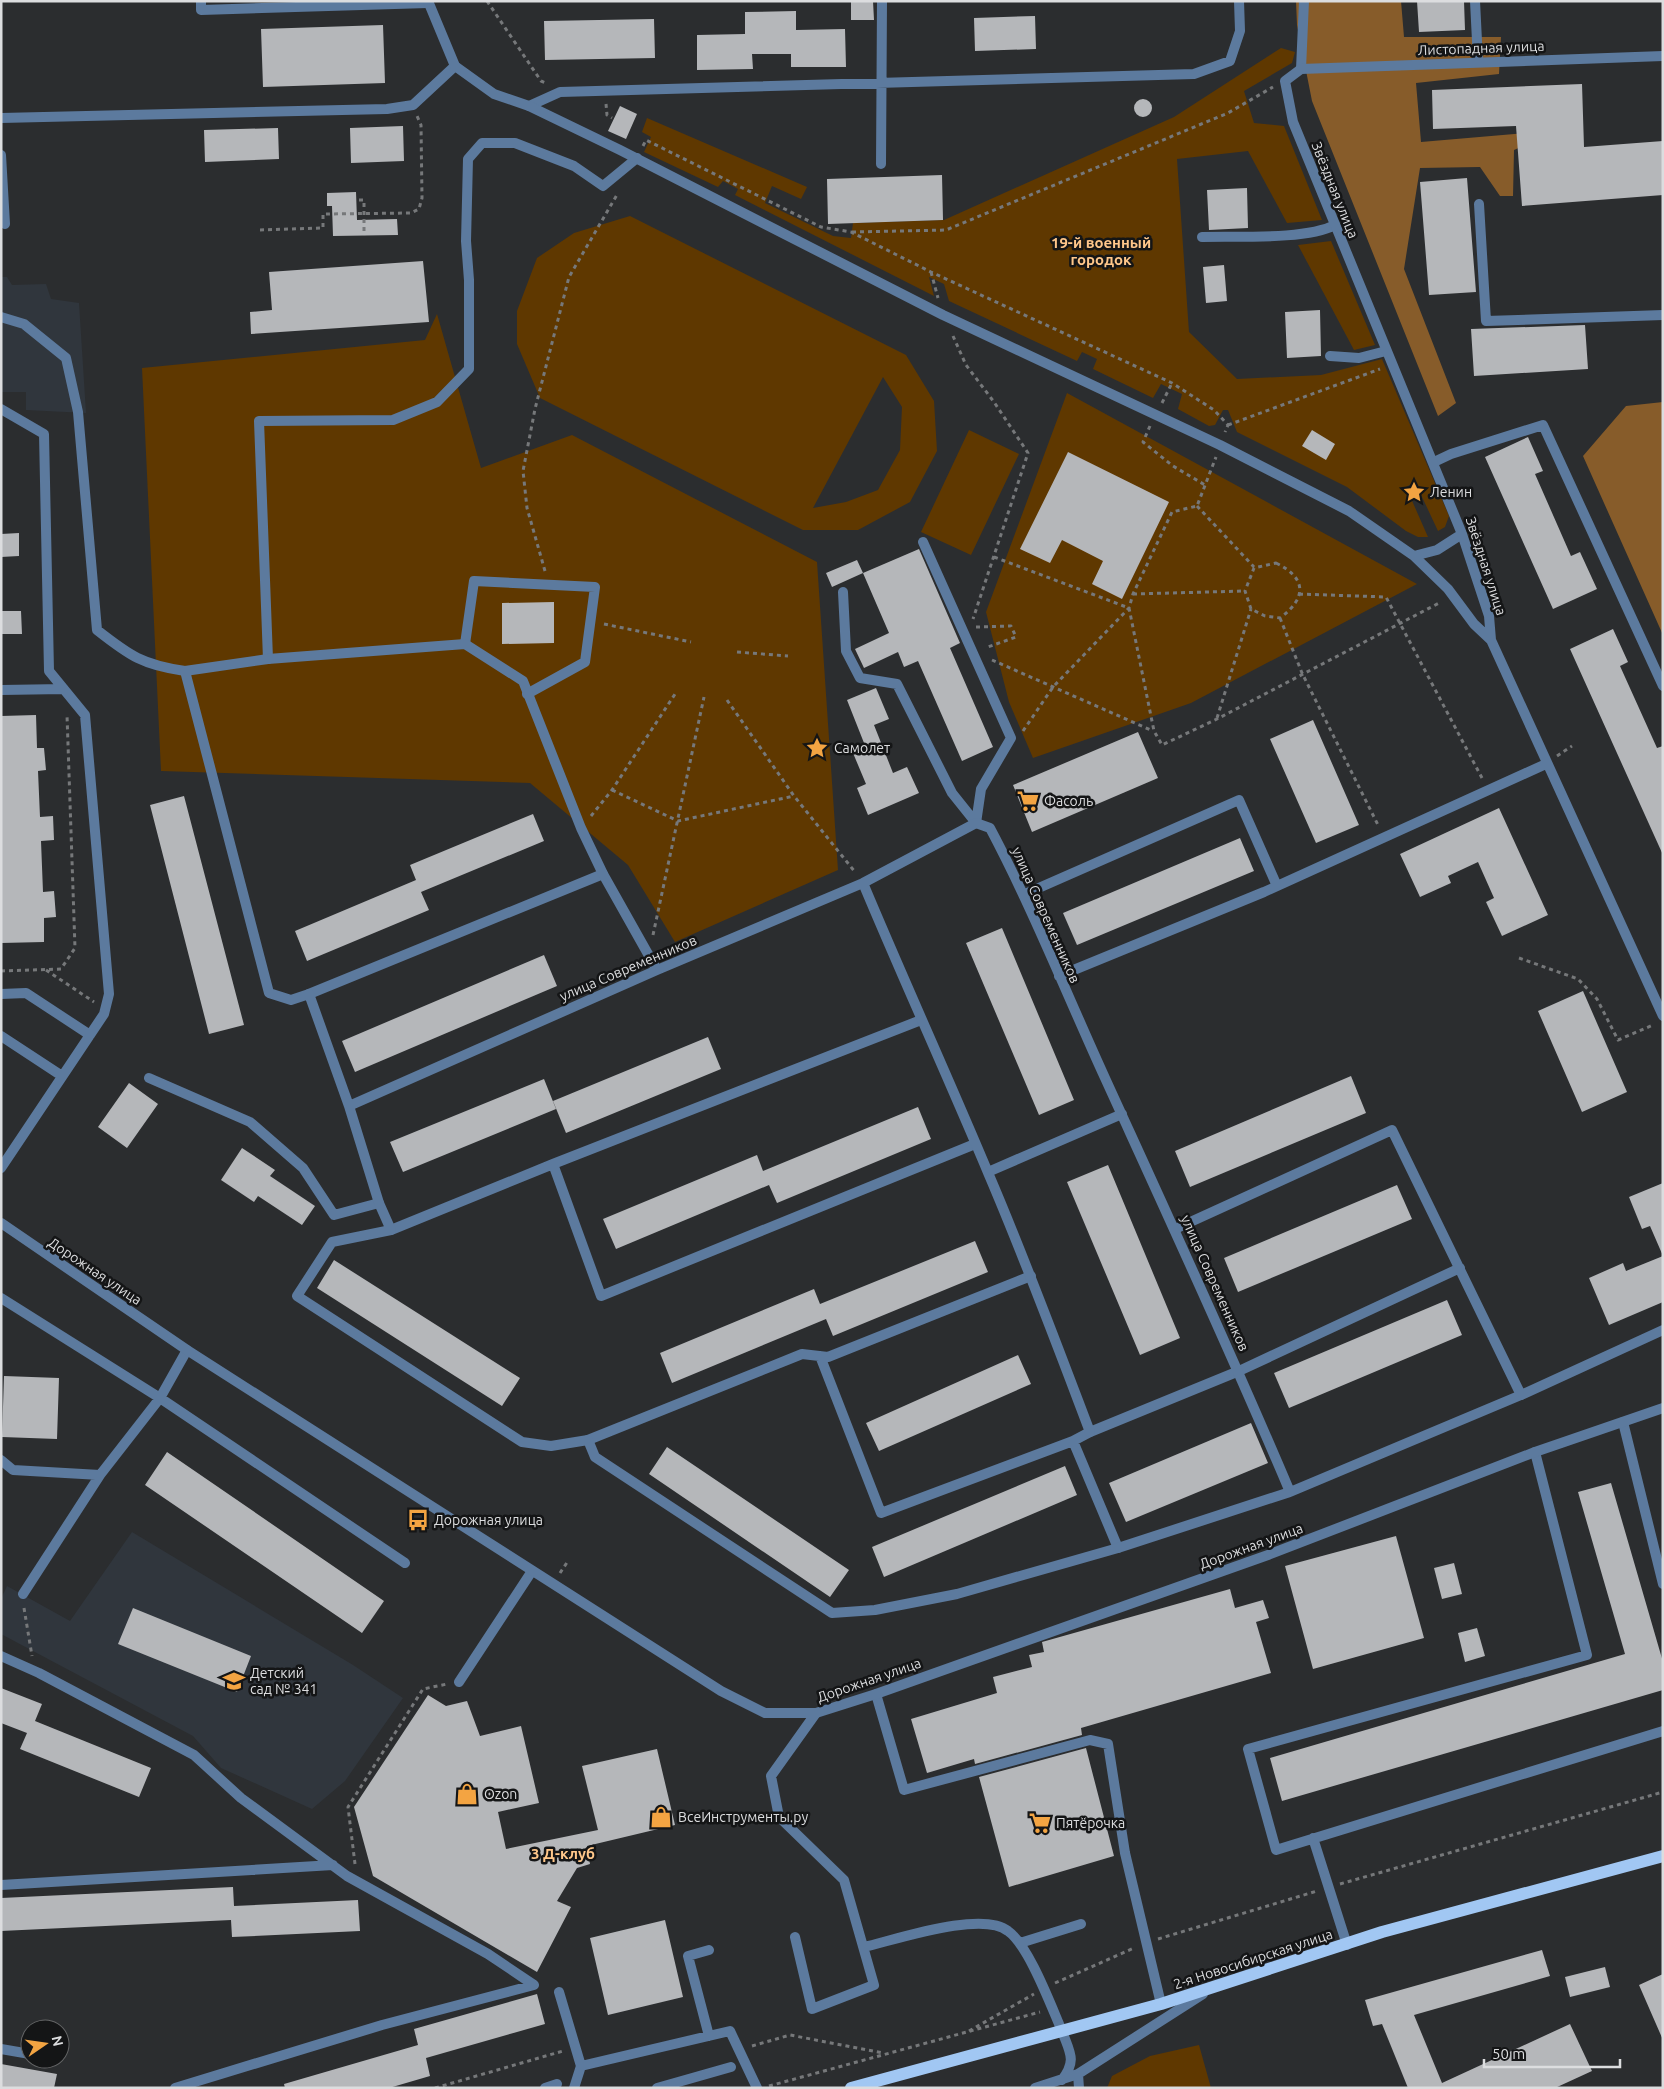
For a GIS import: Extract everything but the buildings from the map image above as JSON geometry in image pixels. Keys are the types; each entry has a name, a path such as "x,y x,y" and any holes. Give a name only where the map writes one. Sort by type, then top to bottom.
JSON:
{"main road":[{"name":"2-я Новосибирская улица","path":"851,2088 1161,2004 1382,1932 1663,1856"}],"street":[{"path":"201,1 200,10 428,2 455,66 494,94 529,106 637,158 943,315 1220,445 1350,511 1414,556 1448,589 1474,624 1491,640"},
{"path":"881,164 882,1"},
{"path":"529,106 560,92 1194,74 1230,61 1240,31 1239,1"},
{"path":"1285,81 1301,68 1304,1"},
{"path":"1475,1 1478,62"},
{"name":"Листопадная улица","path":"1301,68 1663,56"},
{"path":"1,118 387,109 413,105 455,66"},
{"name":"Звёздная улица","path":"1285,81 1293,122 1462,534 1489,616 1491,640 1546,764 1663,1016"},
{"path":"268,658 259,421 394,420 437,402 469,369 469,280 466,241 468,159 482,143 515,142 574,166 603,186 637,158"},
{"path":"1,154 5,224"},
{"path":"1479,204 1486,321 1663,315"},
{"path":"1202,237 1292,234 1324,231 1335,226"},
{"path":"1,317 24,324 66,358 78,412 97,630 124,652 154,666 185,671 268,658 465,644 522,681 581,828 603,874 657,970"},
{"path":"1330,356 1359,358 1386,351"},
{"path":"1,409 44,434 49,671 85,715 109,994 105,1010 90,1035 1,1168"},
{"path":"1434,462 1451,454 1543,424 1663,686"},
{"path":"1414,556 1437,550 1462,534"},
{"path":"923,542 1011,738 981,790 976,823"},
{"path":"465,644 474,581 595,586 585,662 527,694"},
{"path":"843,592 846,651 860,678 897,684 952,793 976,823"},
{"path":"185,671 269,993 291,1000 309,994 603,874"},
{"path":"1,690 65,691"},
{"path":"1059,976 1277,886 1546,764"},
{"path":"1025,894 1240,800 1277,886"},
{"name":"улица Современников","path":"349,1106 657,970 863,883 976,823 990,828 1025,894 1059,976 1239,1371 1290,1492"},
{"path":"863,883 988,1172 1031,1276 1090,1432"},
{"path":"1,994 26,993 90,1035"},
{"path":"309,994 349,1106 379,1203 391,1230"},
{"path":"921,1020 553,1164 391,1230 332,1242 297,1296 522,1442 551,1446 588,1440 802,1354 828,1357 1031,1276"},
{"path":"1,1036 62,1076"},
{"path":"149,1078 250,1122 303,1168 334,1215 379,1203"},
{"path":"988,1172 1122,1114"},
{"path":"1175,1229 1392,1130 1521,1394"},
{"path":"553,1164 601,1296 975,1144"},
{"name":"Дорожная улица","path":"1,1224 187,1350 721,1692 765,1713 816,1713 876,1694 1268,1555 1534,1452 1663,1408"},
{"path":"820,1356 881,1513 1073,1441 1090,1432 1239,1371 1460,1268"},
{"path":"1,1298 160,1398 405,1563"},
{"path":"588,1440 595,1458 832,1613 875,1610 957,1594 1118,1548 1290,1492 1521,1394 1663,1330"},
{"path":"23,1594 100,1475 160,1398 187,1350"},
{"path":"1623,1422 1663,1584"},
{"path":"1073,1441 1118,1548"},
{"path":"1534,1452 1587,1655 1248,1749 1276,1850 1663,1731"},
{"path":"1,1460 13,1470 100,1475"},
{"path":"459,1682 532,1571"},
{"path":"1,1656 38,1672 194,1755 241,1798 333,1865 357,1881 488,1954 534,1985 382,2025 175,2088"},
{"path":"876,1694 904,1790 1090,1740 1108,1744 1125,1853 1161,2004"},
{"path":"795,1937 812,2009 874,1985 844,1880 779,1817 771,1776 816,1713"},
{"path":"1313,1838 1347,1944"},
{"path":"1,1885 333,1865"},
{"path":"864,1947 958,1924 986,1922 1008,1930 1020,1943 1062,2031 1072,2058 1069,2071 1062,2080"},
{"path":"1020,1943 1082,1924"},
{"path":"709,1950 688,1956 709,2036"},
{"path":"1035,2088 1078,2074 1208,1990"},
{"path":"560,1992 580,2066 574,2088"},
{"path":"580,2066 730,2031 756,2088"},
{"path":"1,2049 20,2052"},
{"path":"657,2088 731,2067"},
{"path":"1078,2074 1079,2088"},
{"path":"545,2088 557,2084"}],"path":[{"path":"487,1 541,81 552,86"},
{"path":"637,158 646,140 821,227 851,232 946,230 1228,113 1285,81"},
{"path":"605,91 607,115 612,118"},
{"path":"260,230 323,228 323,214 411,213 419,209 422,198 421,125 413,105"},
{"path":"548,584 527,508 523,472 535,409 569,277 620,191"},
{"path":"359,200 364,200 364,236"},
{"path":"851,232 931,272 1172,383 1214,410 1228,425"},
{"path":"931,272 943,315 966,365 994,402 1028,453 970,628 1011,626 1016,637 973,652"},
{"path":"1196,506 1228,425 1392,365"},
{"path":"1172,383 1143,442 1173,466 1205,485"},
{"path":"1196,506 1254,568"},
{"path":"1196,506 1172,512 1133,594 1129,608 1154,731 1162,745 1217,719 1441,602"},
{"path":"994,556 1129,608"},
{"path":"1251,609 1265,616 1280,618 1294,608 1300,587 1292,571 1276,563 1254,568"},
{"path":"1217,719 1251,609 1245,591 1254,568"},
{"path":"1133,594 1245,591"},
{"path":"1299,594 1386,597 1484,781"},
{"path":"1011,738 1019,736 1053,687 1129,608"},
{"path":"1280,618 1302,674 1377,825 1386,822"},
{"path":"591,622 691,642"},
{"path":"738,652 788,656"},
{"path":"973,652 1154,731"},
{"path":"1,971 61,969 75,948 65,691"},
{"path":"581,828 612,790 677,692"},
{"path":"648,955 704,697"},
{"path":"727,700 794,796 863,883"},
{"path":"1546,764 1572,746"},
{"path":"612,790 678,821 794,796"},
{"path":"1519,958 1578,979 1597,999 1618,1040 1654,1025"},
{"path":"45,970 105,1010"},
{"path":"23,1594 25,1623 33,1660 38,1672"},
{"path":"357,1881 348,1807 423,1689"},
{"path":"969,2031 1042,1989 1147,1942 1663,1792"},
{"path":"761,2088 1052,2009"},
{"path":"740,2050 790,2035 885,2053"},
{"path":"435,2088 563,2052"}],"shaded area":[{"path":"1296,1 1401,1 1404,37 1501,37 1499,74 1416,83 1421,142 1560,130 1514,150 1513,196 1500,196 1480,167 1420,168 1404,269 1456,403 1438,416 1312,101 1297,25"},
{"path":"1281,48 1295,52 1292,63 1244,91 1254,123 1284,126 1322,220 1287,223 1248,151 1177,159 1189,332 1237,379 1321,375 1382,359 1449,516 1445,527 1438,531 1415,482 1406,487 1428,537 1418,537 1406,531 1347,487 1237,432 1228,410 1223,410 1215,425 1209,426 1178,409 1182,394 1161,384 1153,398 1093,369 1097,359 1082,352 1077,361 949,301 944,284 929,277 934,296 735,195 738,189 723,181 718,187 644,152 651,137 642,132 647,118 807,187 801,199 772,186 765,203 833,236 851,238 853,223 944,220 1174,117"},
{"path":"630,216 906,355 934,401 937,451 910,502 858,530 803,530 540,398 517,344 517,311 537,258 574,233","holes":["883,377 902,407 900,450 878,490 846,502 813,508"]},
{"path":"1331,241 1375,345 1354,350 1298,245"},
{"path":"1,277 7,277 12,285 46,284 51,299 79,303 86,413 26,410 26,392 1,392"},
{"path":"437,314 481,468 572,435 817,562 838,870 675,942 628,865 530,783 161,771 142,368 425,340"},
{"path":"1067,393 1417,584 1191,703 1033,758 1009,702 986,612"},
{"path":"1663,402 1663,635 1583,456 1626,406"},
{"path":"969,430 1019,454 971,555 921,532"},
{"name":"Детский сад № 341","path":"132,1532 353,1665 403,1698 345,1781 312,1809 221,1768 193,1736 1,1634 1,1599 7,1586 70,1621"},
{"path":"1199,2045 1211,2088 1107,2088 1112,2076 1150,2056"}],"place":[{"name":"Ленин","path":"1414,492"},
{"name":"Самолет","path":"817,748"},
{"name":"Фасоль","path":"1028,801"},
{"name":"Дорожная улица","path":"418,1520"},
{"name":"Детский сад № 341","path":"234,1681"},
{"name":"Ozon","path":"467,1794"},
{"name":"ВсеИнструменты.ру","path":"661,1817"},
{"name":"Пятёрочка","path":"1040,1823"}],"district":[{"name":"19-й военный городок","path":"1101,252"},
{"name":"3 Д-клуб","path":"563,1854"}]}
